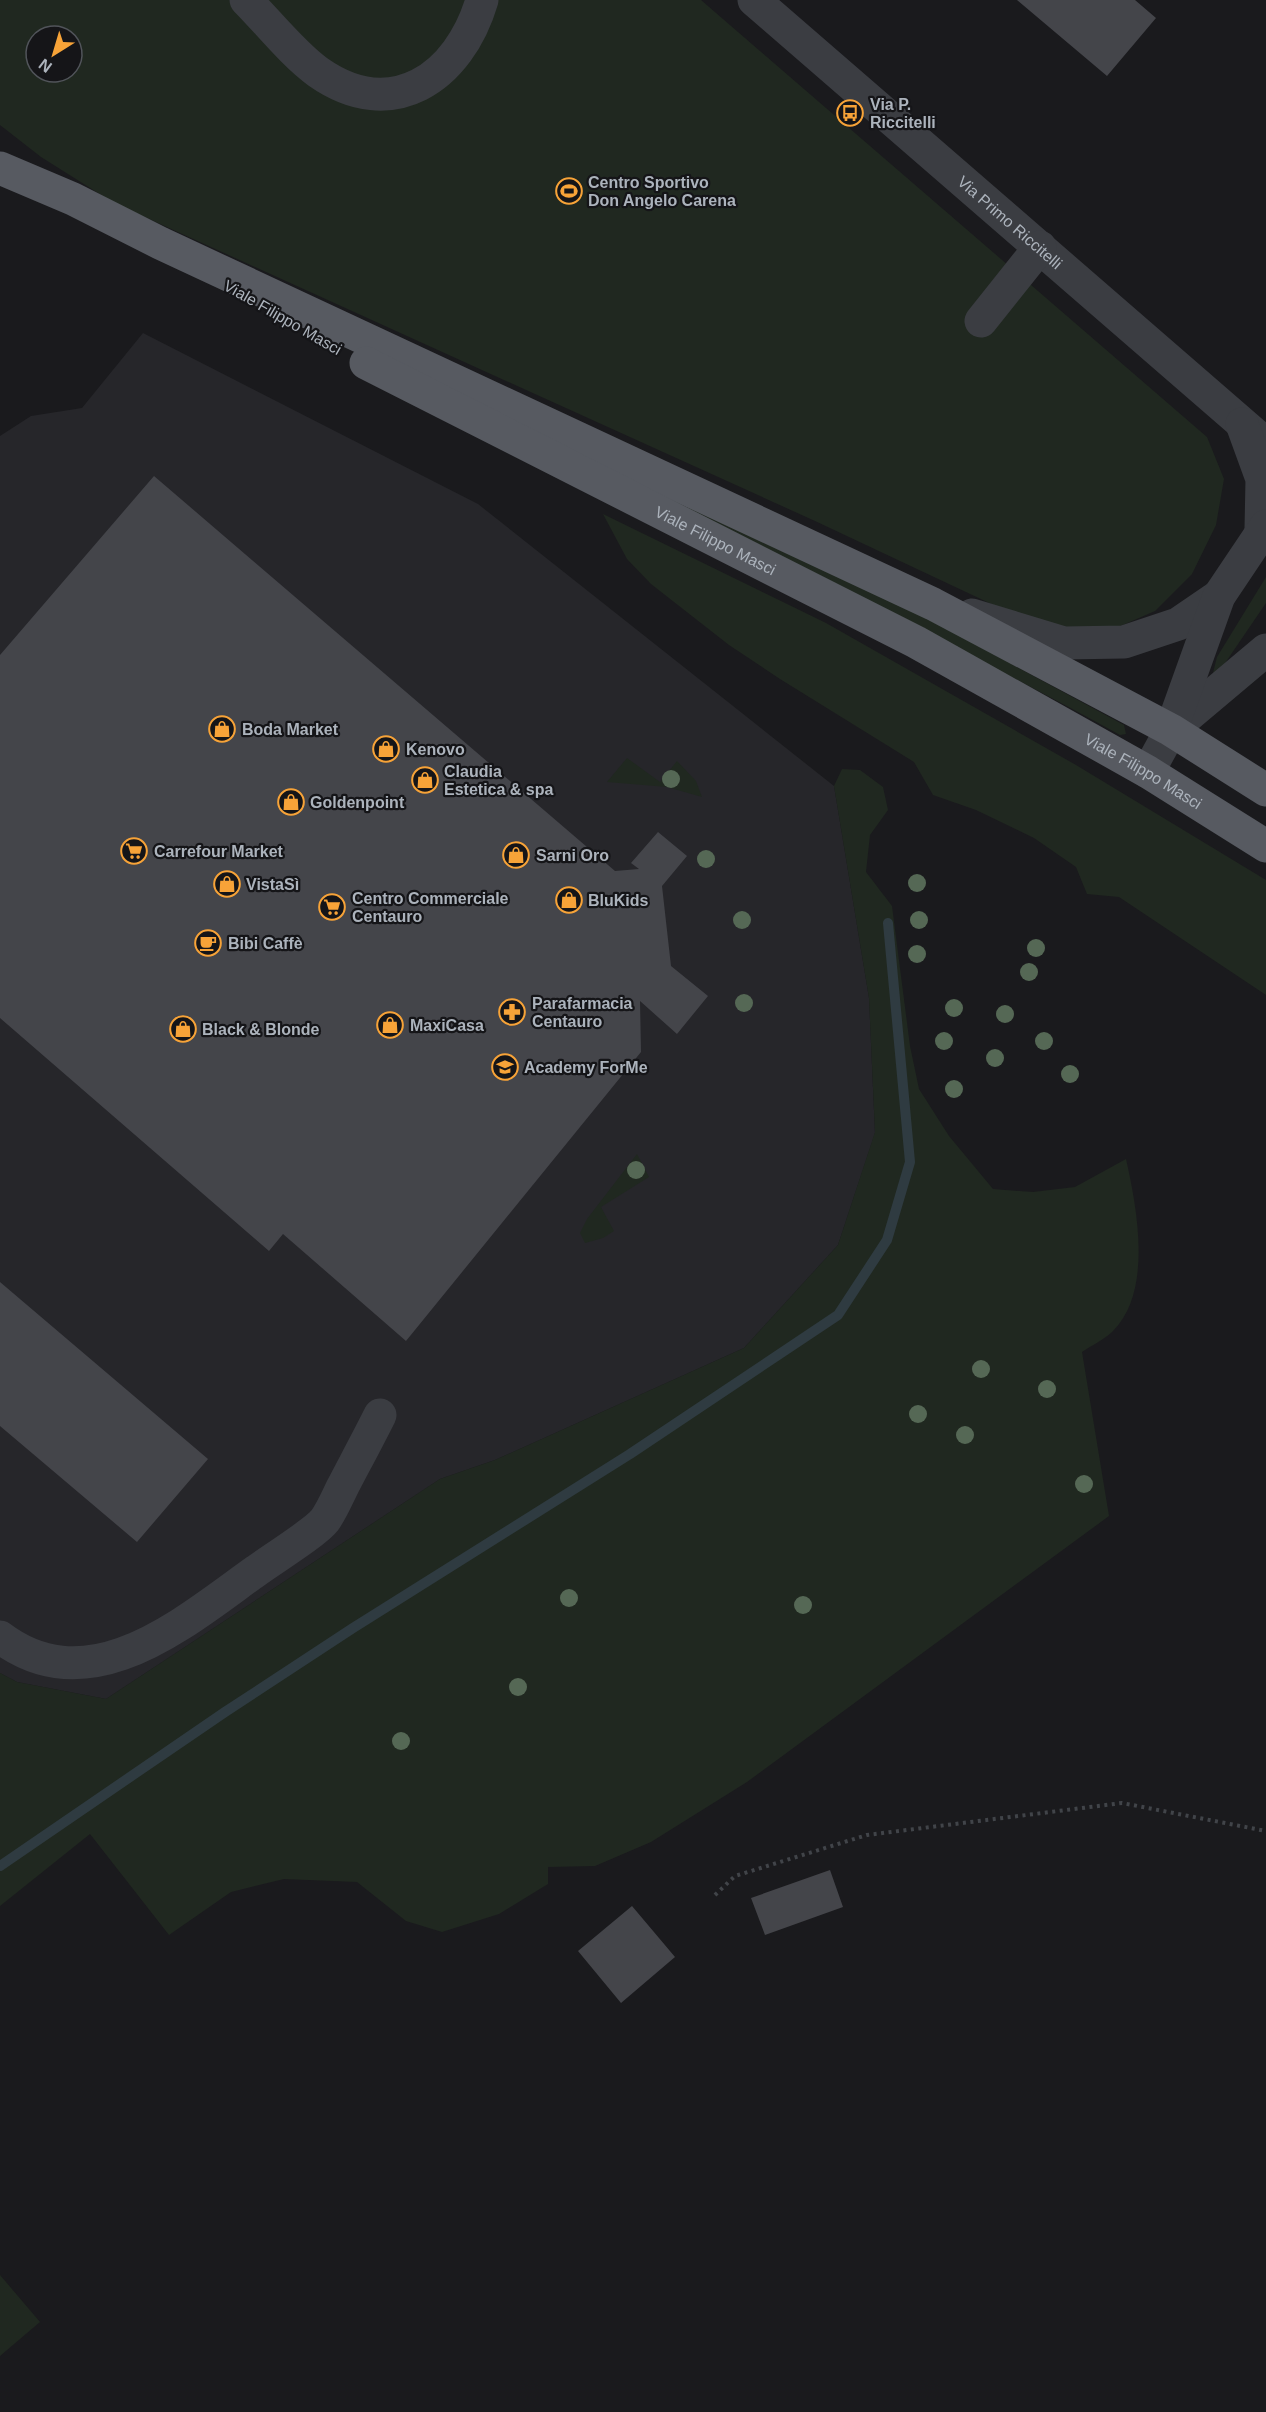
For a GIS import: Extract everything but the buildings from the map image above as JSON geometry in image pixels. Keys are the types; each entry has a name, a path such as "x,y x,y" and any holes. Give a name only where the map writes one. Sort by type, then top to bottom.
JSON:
{"main road":[{"name":"Viale Filippo Masci","path":"0,144 73,199"},
{"name":"Viale Filippo Masci","path":"0,168 73,199 160,243 933,604 1171,730 1266,790"},
{"name":"Viale Filippo Masci","path":"160,243 280,319 916,642 1148,772 1266,846"}],"street":[{"path":"246,0 317,71 351,90 401,94 419,87 445,68 477,16 482,0"},
{"name":"Via Primo Riccitelli","path":"754,0 1266,444"},
{"path":"981,321 1040,248"},
{"path":"1148,772 1171,730 1219,596 1264,527 1262,479 1241,422"},
{"path":"933,604 1064,643 1124,642 1178,624 1219,596"},
{"path":"1171,730 1266,650"},
{"path":"0,1637 10,1645 43,1658 78,1663 100,1662 140,1649 219,1598 324,1521 380,1415"}],"path":[{"path":"715,1895 735,1875 867,1834 1122,1803 1266,1831"}],"shaded area":[{"name":"Centro Sportivo Don Angelo Carena","path":"0,0 701,0 1207,437 1224,479 1216,525 1192,574 1155,611 1102,634 1053,633 815,521 114,203 41,157 0,125"},
{"path":"143,333 478,504 834,786 869,998 875,1133 838,1245 744,1348 495,1460 440,1479 106,1699 17,1682 0,1673 0,436 31,416 82,408"},
{"path":"611,465 921,615 1124,725 1126,734 1120,735 933,637 617,484"},
{"path":"603,514 826,623 1076,765 1266,880 1266,995 1119,897 1087,894 1076,867 1034,838 976,810 933,795 914,762 729,645 651,584 627,559"},
{"path":"1266,577 1266,603 1219,672 1213,673 1217,657"},
{"path":"627,758 660,782 677,761 696,781 702,797 667,787 607,782"},
{"path":"842,769 860,770 883,787 888,810 870,835 866,872 892,906 910,1046 919,1089 949,1136 993,1189 1033,1192 1075,1187 1126,1159 1134,1201 1139,1248 1138,1272 1133,1294 1125,1314 1113,1331 1082,1352 1109,1516 747,1782 651,1842 595,1866 548,1867 548,1884 499,1914 442,1932 406,1921 357,1882 284,1879 231,1892 169,1935 90,1834 0,1906 0,1673 17,1682 106,1699 440,1479 495,1460 744,1348 838,1245 875,1132 869,998 834,786"},
{"path":"637,1154 649,1177 601,1207 614,1231 603,1238 585,1243 580,1233 587,1219"},
{"path":"0,2275 40,2322 0,2356"}],"waterway":[{"path":"0,1866 225,1712 353,1628 630,1454 838,1315 887,1240 910,1162 888,923"}],"place":[{"name":"Via P. Riccitelli","path":"850,113"},
{"name":"Centro Sportivo Don Angelo Carena","path":"569,191"},
{"name":"Boda Market","path":"222,729"},
{"name":"Kenovo","path":"386,749"},
{"name":"Claudia Estetica & spa","path":"425,780"},
{"name":"Goldenpoint","path":"291,802"},
{"name":"Carrefour Market","path":"134,851"},
{"name":"Sarni Oro","path":"516,855"},
{"name":"VistaSì","path":"227,884"},
{"name":"BluKids","path":"569,900"},
{"name":"Centro Commerciale Centauro","path":"332,907"},
{"name":"Bibi Caffè","path":"208,943"},
{"name":"Parafarmacia Centauro","path":"512,1012"},
{"name":"MaxiCasa","path":"390,1025"},
{"name":"Black & Blonde","path":"183,1029"},
{"name":"Academy ForMe","path":"505,1067"}]}
